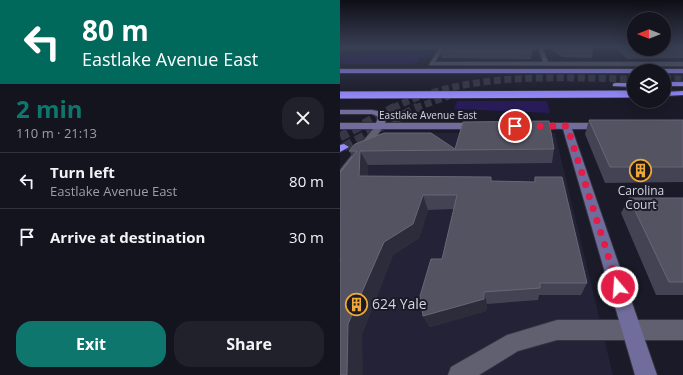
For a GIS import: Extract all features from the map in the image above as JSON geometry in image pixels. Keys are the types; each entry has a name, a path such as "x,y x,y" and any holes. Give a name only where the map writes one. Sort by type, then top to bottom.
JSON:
{"highway":[{"path":"340,71 683,71"},
{"path":"616,85 627,84"},
{"path":"671,84 683,84"},
{"path":"340,93 627,93"},
{"path":"671,93 683,93"}],"street":[{"path":"340,112 372,112 380,114 382,118 380,126 340,178"},
{"name":"Eastlake Avenue East","path":"340,126 484,126"},
{"path":"521,126 610,126"},
{"path":"567,126 646,375"},
{"path":"459,375 514,342 557,330 683,330"}],"shaded area":[{"path":"457,101 547,101 550,113 454,109"},
{"path":"424,133 555,133 613,375 340,375 340,185 373,140"}],"building":[{"path":"589,120 683,120 683,167 610,167"},
{"path":"549,121 554,149 360,151 359,176 491,177 491,181 535,182 535,177 562,177 587,283 540,283 540,288 484,292 484,299 423,316 420,296 431,259 442,259 457,195 423,195 413,224 384,242 348,324 347,375 340,375 340,173 357,151 349,151 355,144 384,133 431,133 455,149 463,122"},
{"path":"629,198 683,198 683,282 669,282"}],"tunnel":[{"path":"394,108 422,96 481,82 542,78 627,79"},
{"path":"671,79 683,79"},
{"path":"415,108 449,96"},
{"path":"344,147 418,107"},
{"path":"340,137 394,108"}],"place":[{"name":"Carolina Court","path":"641,170"},
{"name":"624 Yale","path":"357,304"}],"route":[{"path":"515,126 567,126 618,287"}]}
